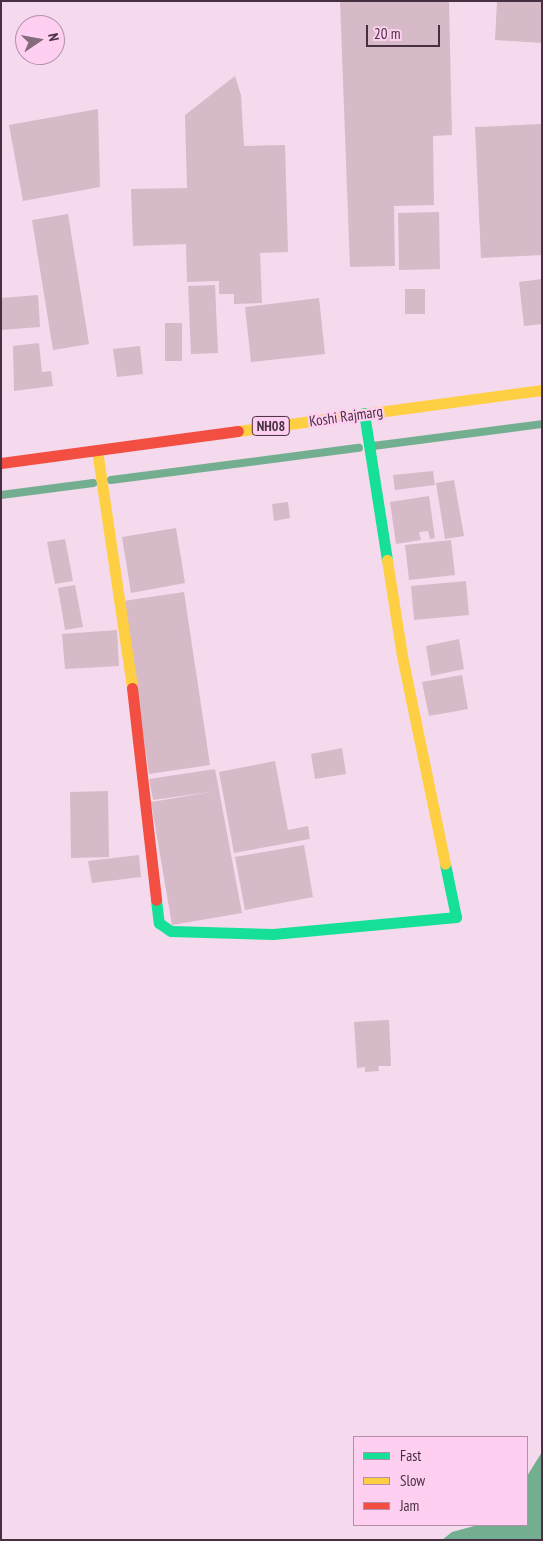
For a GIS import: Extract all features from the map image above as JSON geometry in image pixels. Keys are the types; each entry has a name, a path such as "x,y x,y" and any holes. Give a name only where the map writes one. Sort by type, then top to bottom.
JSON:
{"street":[{"name":"Koshi Rajmarg","path":"1,463 542,390"},
{"path":"98,450 130,669 159,923 171,931 273,934 456,917 402,656 364,413"}],"shaded area":[{"path":"542,1452 542,1540 442,1540 452,1532 474,1526 528,1526 528,1474"}],"building":[{"path":"340,1 449,1 452,135 433,136 434,205 394,206 395,266 350,267"},
{"path":"497,1 542,1 542,43 495,40"},
{"path":"235,76 241,95 244,146 285,145 288,252 260,253 262,303 234,304 234,294 219,294 219,281 187,282 186,244 133,246 131,189 187,188 185,115"},
{"path":"98,109 100,187 23,201 9,125"},
{"path":"542,124 542,255 481,258 475,127"},
{"path":"439,212 440,269 399,270 398,213"},
{"path":"68,214 89,344 53,350 32,220"},
{"path":"542,279 542,324 524,326 519,282"},
{"path":"215,285 218,353 191,354 188,286"},
{"path":"405,289 425,289 425,314 405,314"},
{"path":"38,295 40,327 1,330 1,298"},
{"path":"319,298 325,354 251,362 245,307"},
{"path":"165,323 182,323 182,361 165,361"},
{"path":"39,343 42,372 51,371 53,386 14,391 13,346"},
{"path":"140,346 143,374 117,377 113,349"},
{"path":"433,471 435,485 395,490 393,475"},
{"path":"454,480 464,536 445,539 436,483"},
{"path":"429,496 435,538 430,539 428,531 419,532 421,540 396,544 390,502"},
{"path":"288,502 290,518 274,521 272,504"},
{"path":"176,528 185,583 131,593 122,537"},
{"path":"65,539 73,581 55,584 47,542"},
{"path":"451,540 455,575 409,580 405,545"},
{"path":"466,581 469,615 414,620 411,586"},
{"path":"75,585 83,627 65,630 58,588"},
{"path":"184,592 210,765 149,774 123,601"},
{"path":"117,630 119,666 65,669 62,634"},
{"path":"459,639 464,669 431,676 426,646"},
{"path":"462,675 468,709 429,716 422,682"},
{"path":"342,748 346,774 315,779 311,754"},
{"path":"275,761 288,830 308,826 310,839 234,853 219,772"},
{"path":"215,769 242,913 172,925 151,802 217,791 153,800 149,779"},
{"path":"108,791 109,857 71,858 70,792"},
{"path":"304,845 313,897 245,910 235,857"},
{"path":"139,855 141,877 92,883 88,861"},
{"path":"389,1020 391,1066 378,1066 379,1071 365,1072 365,1067 357,1068 354,1022"}],"waterway":[{"path":"373,446 542,424"},
{"path":"111,480 359,448"},
{"path":"1,495 93,483"}],"traffic: fast":[{"path":"364,413 387,560"},
{"path":"156,900 159,923 171,931 273,934 456,917 445,864"}],"traffic: slow":[{"path":"238,431 542,390"},
{"path":"97,450 132,688"},
{"path":"387,560 402,656 445,864"}],"traffic: jam":[{"path":"1,463 238,431"},
{"path":"132,688 156,900"}]}
